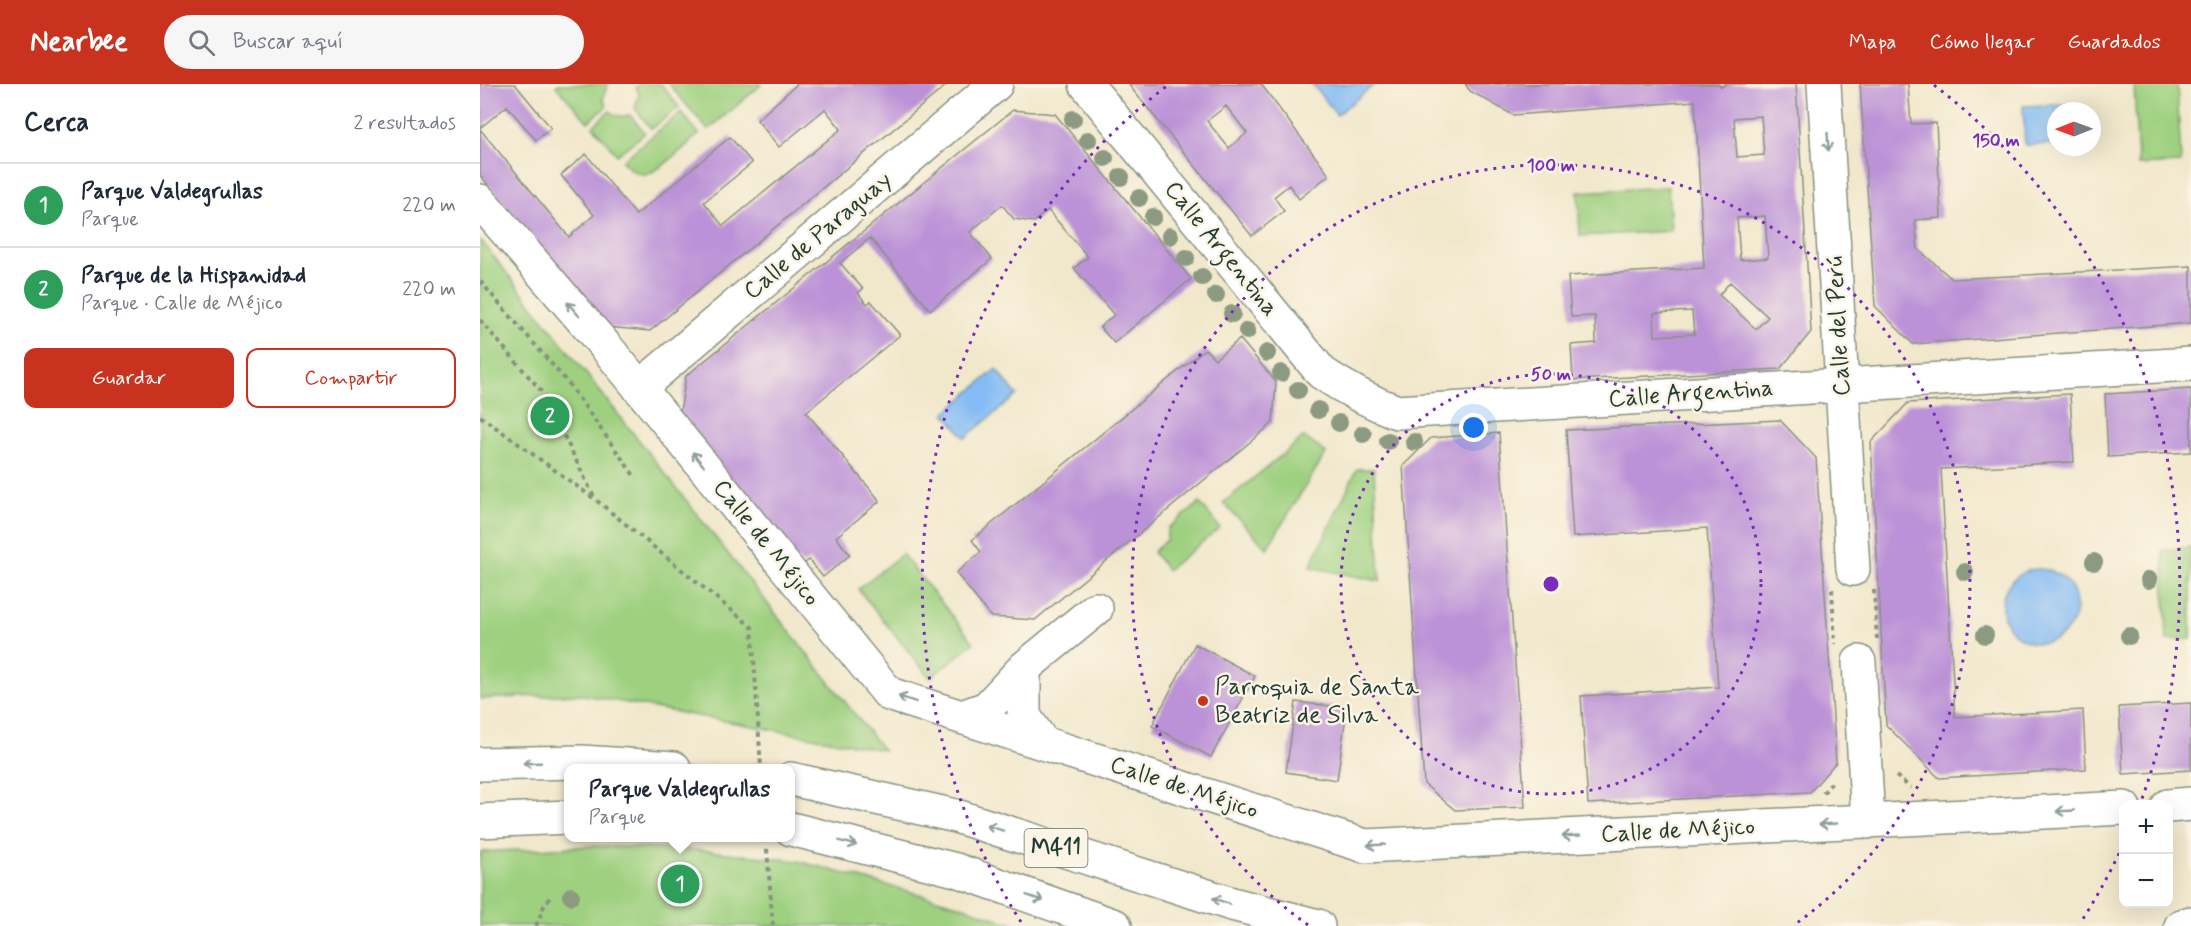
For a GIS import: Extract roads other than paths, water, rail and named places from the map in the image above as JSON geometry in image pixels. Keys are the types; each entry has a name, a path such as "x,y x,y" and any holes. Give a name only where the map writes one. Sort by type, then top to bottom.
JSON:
{"street":[{"name":"Calle de Paraguay","path":"639,388 996,84"},
{"name":"Calle Argentina","path":"1086,84 1322,373 1370,402 1397,412 1429,412 1842,384 2191,364"},
{"name":"Calle del Perú","path":"1824,84 1853,576"},
{"name":"Calle de Méjico","path":"480,201 639,388 889,694 1365,846 2119,808"},
{"path":"962,717 987,708 1024,668 1096,609"},
{"path":"1857,654 1868,822"},
{"path":"1024,668 1024,716 1042,743"},
{"path":"480,764 581,762 612,764"},
{"name":"M411","path":"795,780 956,816 1232,904 1318,926"},
{"path":"2173,806 2191,804"},
{"path":"480,820 564,817"},
{"path":"795,830 956,870 1115,926"},
{"path":"2181,926 2191,923"}],"water":[{"path":"1312,84 1375,84 1337,115"},
{"path":"2047,105 2047,144 2025,145 2023,106"},
{"path":"996,369 1017,395 965,438 945,413"},
{"path":"2039,569 2053,572 2065,580 2073,592 2076,606 2073,620 2065,632 2053,640 2039,643 2025,640 2013,632 2005,620 2002,606 2005,592 2013,580 2025,572"}],"place":[{"name":"Parque de la Hispanidad","path":"550,416"},
{"name":"Parroquia de Santa Beatriz de Silva","path":"1203,701"},
{"name":"Parque Valdegrullas","path":"680,884"}]}
